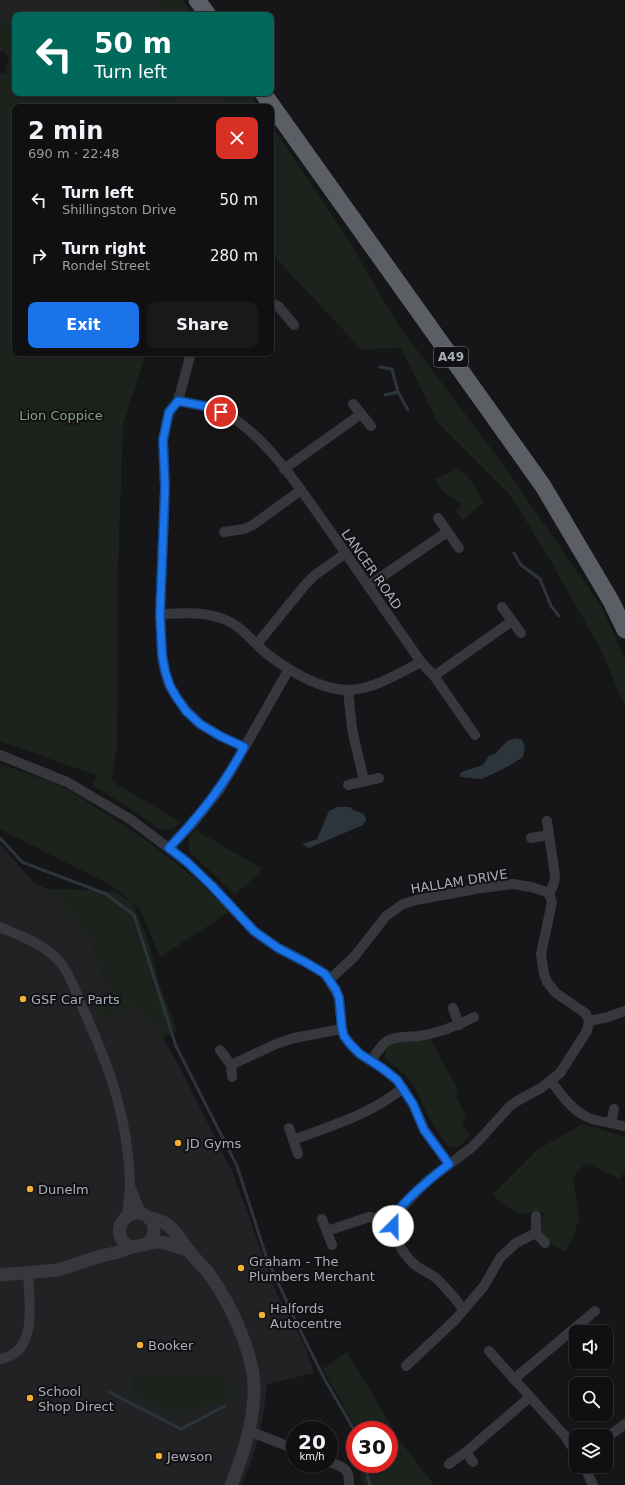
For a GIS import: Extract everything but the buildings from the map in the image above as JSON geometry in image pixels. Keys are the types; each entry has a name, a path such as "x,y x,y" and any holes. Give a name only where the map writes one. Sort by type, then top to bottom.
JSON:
{"highway":[{"path":"197,0 206,12"},
{"name":"A49","path":"274,108 542,486 611,601 625,630"}],"street":[{"path":"274,304 278,306 294,325"},
{"path":"190,356 178,401 169,412 163,440 165,495 160,614 162,655 170,686 186,711 200,724 220,736 244,747"},
{"name":"LANCER ROAD","path":"178,401 210,407 244,426 262,443 301,490 421,662 434,676 475,734"},
{"path":"353,404 371,426"},
{"path":"284,469 361,414"},
{"path":"224,532 244,529 252,526 301,490"},
{"path":"438,518 459,548"},
{"path":"368,586 447,532"},
{"path":"257,644 305,585 315,575 346,553"},
{"path":"502,607 521,633"},
{"path":"160,614 211,614 227,620 239,627 265,652 289,669 308,680 329,688 348,690 371,685 421,662"},
{"path":"434,676 512,621"},
{"path":"169,848 193,823 216,794 231,771 289,669"},
{"path":"348,690 352,729 364,781"},
{"path":"0,755 49,774 77,788 130,819 187,862 212,886 254,931 278,948 325,974 339,998 344,1036 360,1054 391,1074 403,1088 413,1104 424,1130 449,1164"},
{"path":"348,785 379,778"},
{"path":"464,1309 436,1279 415,1264 404,1253 396,1236 392,1221 395,1215 421,1187 471,1148 509,1107 551,1081 567,1063 587,1032 589,1021 582,1011 556,993 547,982 544,974 541,954 552,902 548,894 554,884 555,876 546,821"},
{"path":"531,838 549,835"},
{"name":"HALLAM DRIVE","path":"329,980 354,956 386,916 403,904 416,900 513,884 531,887 544,891 548,894"},
{"path":"0,927 33,942 46,950 59,961 68,974 92,1027 115,1089 125,1127 130,1184 127,1216"},
{"path":"453,1008 459,1025"},
{"path":"589,1021 608,1017 625,1011"},
{"path":"371,1061 384,1043 390,1039 426,1035 459,1025 474,1017"},
{"path":"231,1065 276,1044 294,1038 342,1029"},
{"path":"220,1050 231,1065 232,1077"},
{"path":"551,1081 577,1111 589,1118 623,1126"},
{"path":"293,1140 366,1112 385,1103 403,1088"},
{"path":"611,1123 614,1109"},
{"path":"289,1128 298,1154"},
{"path":"0,1274 58,1270 132,1247 140,1247 148,1243 152,1239 154,1227 144,1215 130,1184"},
{"path":"132,1247 124,1242 120,1233 122,1221 127,1216 136,1213 166,1224 178,1236 207,1272 232,1313 242,1337 252,1365 254,1394 249,1431 240,1463 231,1485"},
{"path":"536,1216 536,1233 545,1243"},
{"path":"327,1231 369,1217 392,1221"},
{"path":"322,1219 332,1245"},
{"path":"90,1259 116,1240 120,1233"},
{"path":"406,1366 455,1320 484,1286 500,1258 516,1243 536,1233"},
{"path":"148,1243 160,1242 189,1251"},
{"path":"0,1359 10,1356 24,1342 29,1327 28,1273"},
{"path":"514,1379 595,1310"},
{"path":"489,1351 569,1442"},
{"path":"449,1464 466,1452 530,1397"},
{"path":"613,1433 625,1424"},
{"path":"249,1431 286,1445"},
{"path":"466,1452 473,1462"},
{"path":"338,1466 347,1470 349,1475 349,1485"},
{"path":"587,1473 593,1485"}],"shaded area":[{"path":"0,0 156,0 164,12 12,12 12,27 0,19"},
{"path":"160,96 225,96 231,104 181,104"},
{"path":"515,738 522,740 525,746 523,757 509,766 482,779 460,777 461,772 483,765 489,756 495,754 507,741"},
{"path":"337,807 350,807 353,810 364,814 366,820 363,825 309,848 302,844 317,839 329,811"},
{"path":"0,844 34,883 47,889 65,906 90,939 103,973 109,997 120,1015 135,1003 163,1037 233,1173 276,1292 305,1346 314,1373 267,1384 263,1416 255,1451 242,1485 0,1485"}],"green space":[{"path":"156,0 183,0 192,12 164,12"},
{"name":"Lion Coppice","path":"0,19 12,27 12,96 160,96 181,104 12,104 12,356 145,356 123,424 118,567 117,746 111,781 181,822 173,829 163,829 162,831 125,805 92,785 98,776 0,741 0,73 5,74 9,56 5,55 6,52 0,50"},
{"path":"225,96 252,96 257,104 231,104"},
{"path":"274,129 343,231 399,326 499,459 603,609 625,660 625,706 600,648 553,565 511,496 438,423 401,348 361,349 274,256"},
{"path":"457,469 468,477 484,502 463,520 455,511 462,504 443,492 435,479"},
{"path":"0,764 69,790 146,840 196,879 229,912 160,957 140,909 114,887 0,829"},
{"path":"196,830 263,869 235,895 189,851 189,837"},
{"path":"47,889 114,891 132,903 148,940 159,984 177,1031 163,1037 135,1003 120,1015 101,1019 91,1003 109,997 103,973 90,939 65,906"},
{"path":"429,1037 456,1086 457,1097 466,1118 462,1123 470,1136 462,1144 453,1148 447,1145 428,1116 414,1086 406,1075 385,1058 389,1045 394,1042 408,1038"},
{"path":"583,1124 625,1137 625,1171 620,1179 586,1163 573,1177 579,1220 572,1239 565,1252 549,1243 540,1228 544,1213 529,1213 520,1215 492,1195 537,1150"},
{"path":"347,1352 388,1421 352,1421 323,1369"},
{"path":"133,1372 230,1376 231,1399 177,1416 133,1395"},
{"path":"398,1438 434,1485 364,1485 361,1481 361,1473 398,1473"}],"waterway":[{"path":"380,367 392,369 398,392 408,410"},
{"path":"385,395 398,392"},
{"path":"514,553 521,565 540,579 551,606 559,616"},
{"path":"0,838 22,862 106,894 134,915 176,1046 237,1166 266,1256 297,1324 325,1380 349,1421"},
{"path":"109,1392 181,1429 225,1406"},
{"path":"367,1473 370,1485"}],"place":[{"name":"GSF Car Parts","path":"23,999"},
{"name":"JD Gyms","path":"178,1143"},
{"name":"Dunelm","path":"30,1189"},
{"name":"Graham - The Plumbers Merchant","path":"241,1268"},
{"name":"Halfords Autocentre","path":"262,1315"},
{"name":"Booker","path":"140,1345"},
{"name":"School Shop Direct","path":"30,1398"},
{"name":"Jewson","path":"159,1456"}],"route":[{"path":"221,412 210,407 178,401 169,412 163,440 165,487 160,614 162,655 170,686 186,711 200,724 220,736 244,747 220,789 193,823 169,848 187,862 212,886 238,912 254,931 278,948 325,974 336,990 339,998 344,1036 360,1054 391,1074 397,1080 413,1104 424,1130 449,1164 426,1182 405,1203 395,1215 392,1221 393,1226"}]}
